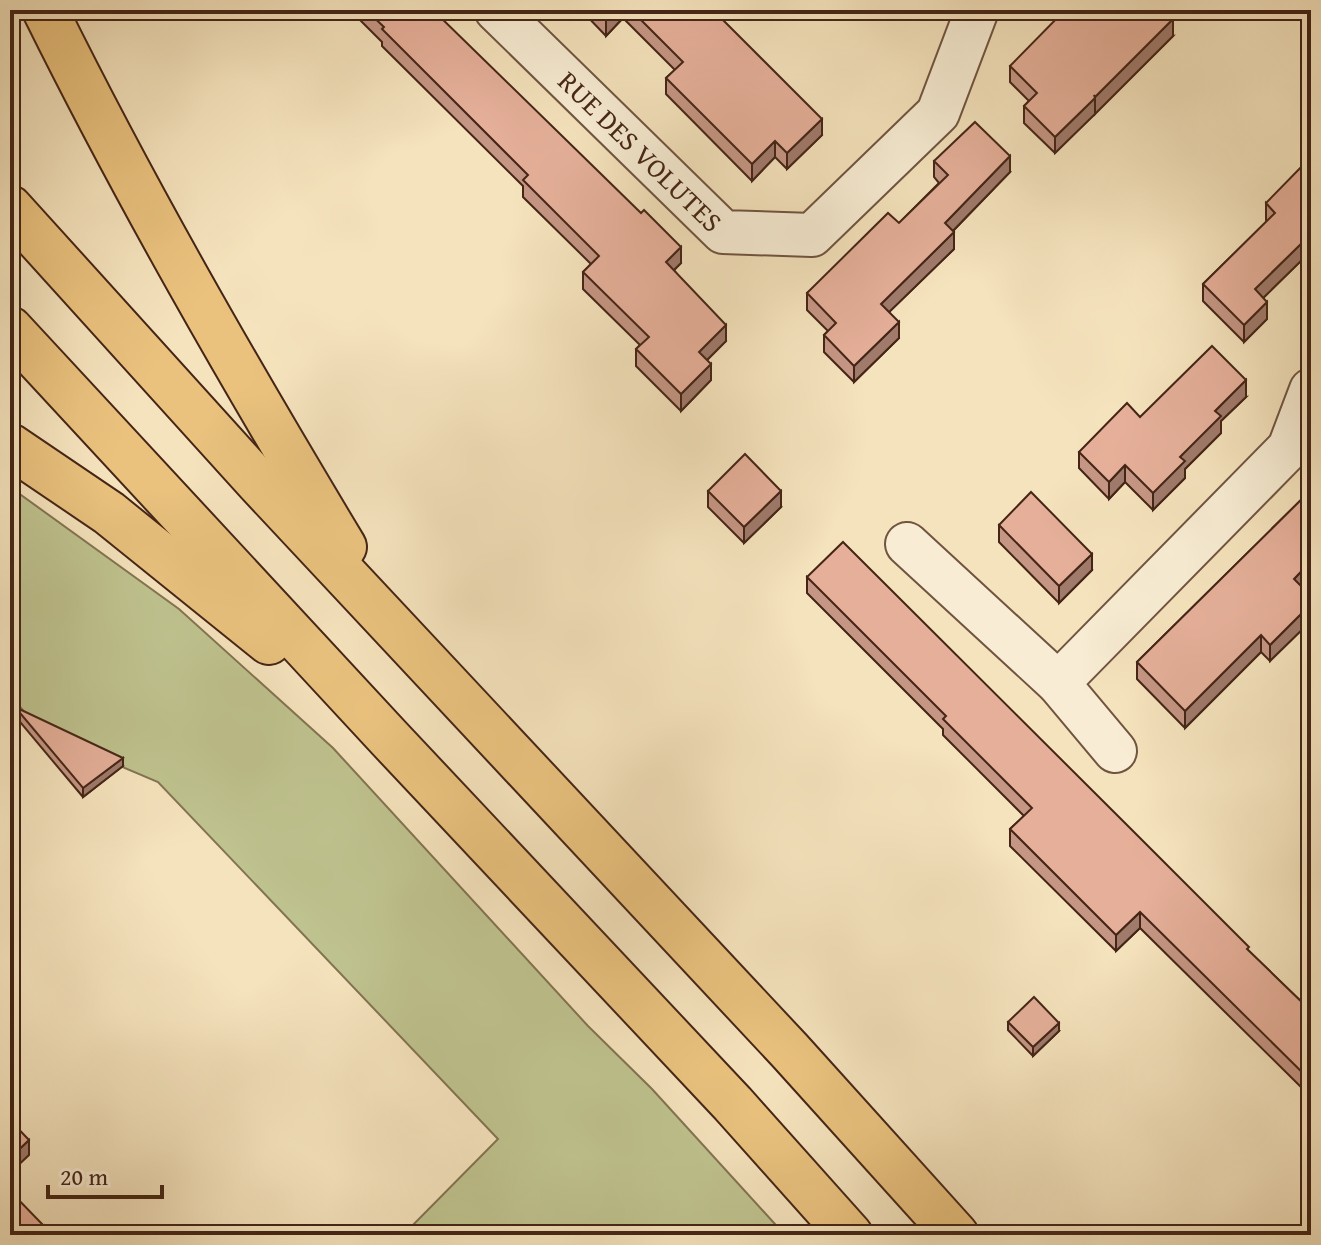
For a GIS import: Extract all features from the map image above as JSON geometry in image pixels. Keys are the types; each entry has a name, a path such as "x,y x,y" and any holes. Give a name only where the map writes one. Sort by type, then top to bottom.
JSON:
{"highway":[{"path":"45,10 108,137 238,371 388,621"},
{"path":"10,208 388,621 790,1051 956,1235"},
{"path":"10,329 722,1092 850,1235"},
{"path":"10,446 109,513 389,738"}],"street":[{"name":"RUE DES VOLUTES","path":"496,10 723,232 812,235 938,113 977,10"},
{"path":"1058,683 1289,448 1311,390"},
{"path":"907,544 1058,683 1115,751"}],"green space":[{"path":"10,487 179,609 333,748 785,1235 403,1235 498,1139 158,782 42,733 10,695"}],"building":[{"path":"366,10 433,10 641,213 644,210 681,247 666,262 726,325 699,352 711,364 681,394 636,349 649,337 583,272 599,256 523,180 528,175"},
{"path":"597,10 615,10 606,19"},
{"path":"631,10 713,10 822,119 787,153 775,141 752,164 666,78 683,62"},
{"path":"1065,10 1163,10 1173,19 1055,137 1024,106 1037,93 1010,66"},
{"path":"975,122 1010,156 945,223 954,232 881,304 899,322 854,366 824,335 836,323 807,293 888,213 899,223 948,175 934,161"},
{"path":"1310,158 1311,234 1255,289 1267,302 1244,325 1203,284 1275,213 1266,203"},
{"path":"1212,346 1246,380 1215,411 1221,416 1180,457 1185,461 1153,493 1125,465 1109,482 1079,452 1127,403 1140,417"},
{"path":"745,454 781,491 744,527 708,491"},
{"path":"1311,490 1311,561 1294,579 1311,596 1311,604 1270,645 1261,635 1185,711 1137,662"},
{"path":"1031,492 1092,554 1059,586 999,525"},
{"path":"843,542 1311,1011 1311,1081 1140,912 1116,935 1010,829 1032,808 943,719 946,716 807,577"},
{"path":"15,707 123,758 83,788"},
{"path":"1034,997 1059,1023 1033,1047 1008,1022"},
{"path":"10,1120 29,1140 10,1158"},
{"path":"10,1191 44,1226 37,1235 10,1235"}]}
